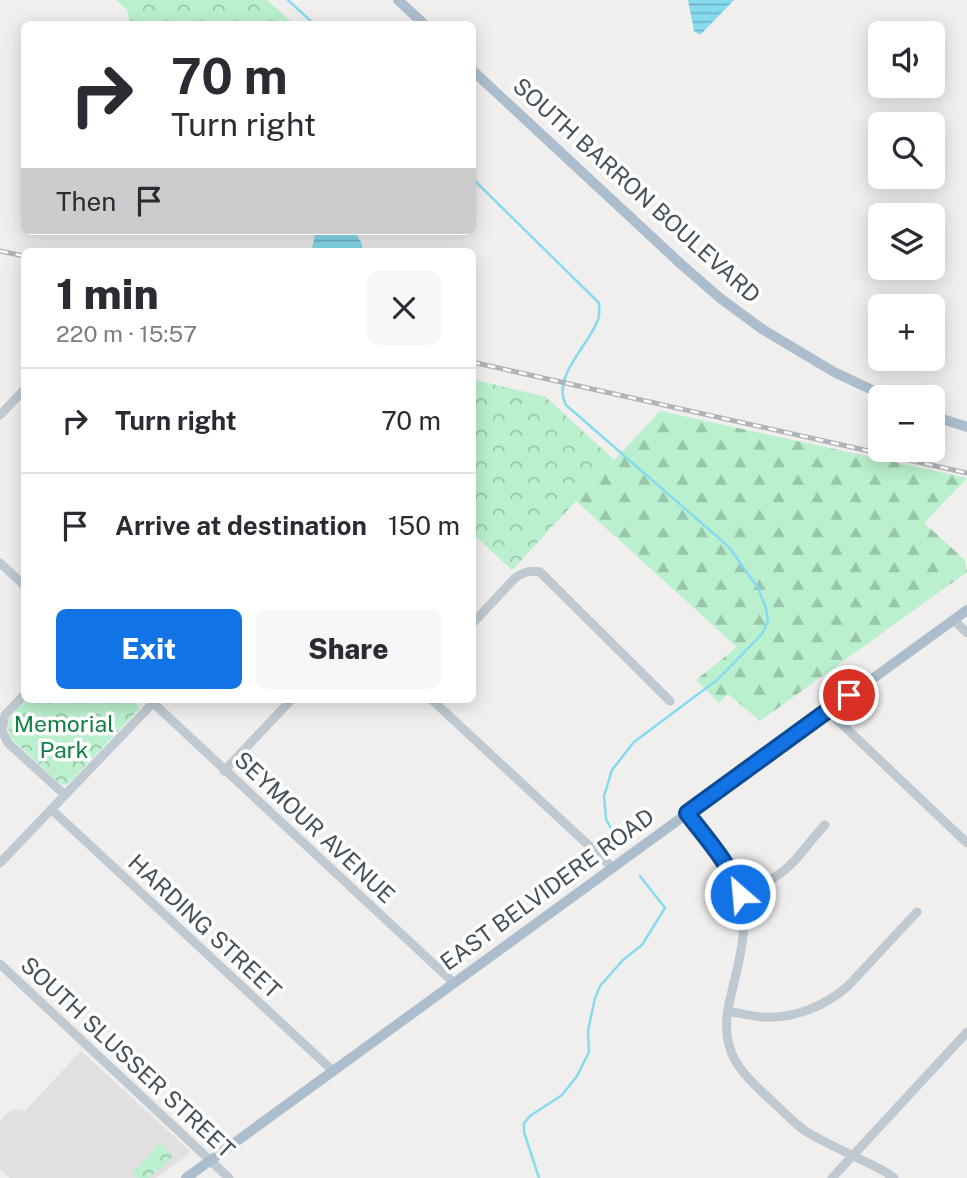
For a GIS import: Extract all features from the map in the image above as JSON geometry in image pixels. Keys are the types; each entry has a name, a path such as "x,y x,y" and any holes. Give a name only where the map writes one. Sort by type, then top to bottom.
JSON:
{"main road":[{"path":"398,0 421,21"},
{"name":"SOUTH BARRON BOULEVARD","path":"476,74 720,298 762,329 834,372 868,388"},
{"path":"945,420 967,427"},
{"name":"EAST BELVIDERE ROAD","path":"186,1178 967,610"}],"street":[{"path":"0,415 21,393"},
{"path":"0,563 21,582"},
{"path":"476,620 515,578 531,570 540,572 670,701"},
{"path":"954,620 967,633"},
{"path":"21,698 5,715 2,730 8,743 65,795"},
{"path":"0,863 150,703"},
{"name":"SEYMOUR AVENUE","path":"154,703 453,983"},
{"path":"225,771 288,703"},
{"path":"435,703 612,867"},
{"path":"828,710 967,843"},
{"name":"HARDING STREET","path":"51,809 333,1071"},
{"path":"687,813 723,862 743,905 741,944 726,1029 731,1055 740,1070 807,1132 894,1178"},
{"path":"740,894 773,880 797,858 825,825"},
{"path":"728,1011 761,1017 779,1017 821,1005 848,986 918,912"},
{"name":"SOUTH SLUSSER STREET","path":"0,964 229,1178"},
{"path":"832,1178 967,1031"}],"shaded area":[{"path":"81,1051 190,1151 189,1154 156,1178 10,1178 0,1169 0,1122 7,1113 15,1109 25,1111"}],"green space":[{"path":"116,0 267,0 291,21 129,21 127,10"},
{"path":"476,380 546,397 614,460 512,570 476,537"},
{"path":"660,411 868,456 868,462 894,462 967,478 924,523 965,560 967,572 760,721 728,694 719,703 696,680 737,647 576,501"},
{"name":"Memorial Park","path":"23,703 135,703 140,708 68,784 64,785 12,739 8,727 14,713"},
{"path":"160,1143 173,1156 149,1178 137,1178 132,1173"}],"water":[{"path":"688,0 734,0 700,35 694,31"},
{"path":"315,235 357,235 363,248 312,248"}],"waterway":[{"path":"288,0 311,21"},
{"path":"476,182 599,303 598,320 563,383 566,405 729,547 758,588 766,608 768,621 762,634 717,680 634,742 612,770 604,796 606,819 619,844"},
{"path":"539,1178 524,1132 524,1123 562,1095 577,1076 589,1052 588,1031 600,986 623,960 642,945 665,908 640,876"}],"railway":[{"path":"0,251 21,255"},
{"path":"476,363 967,473"}],"route":[{"path":"740,894 718,853 687,813 849,695"}]}
